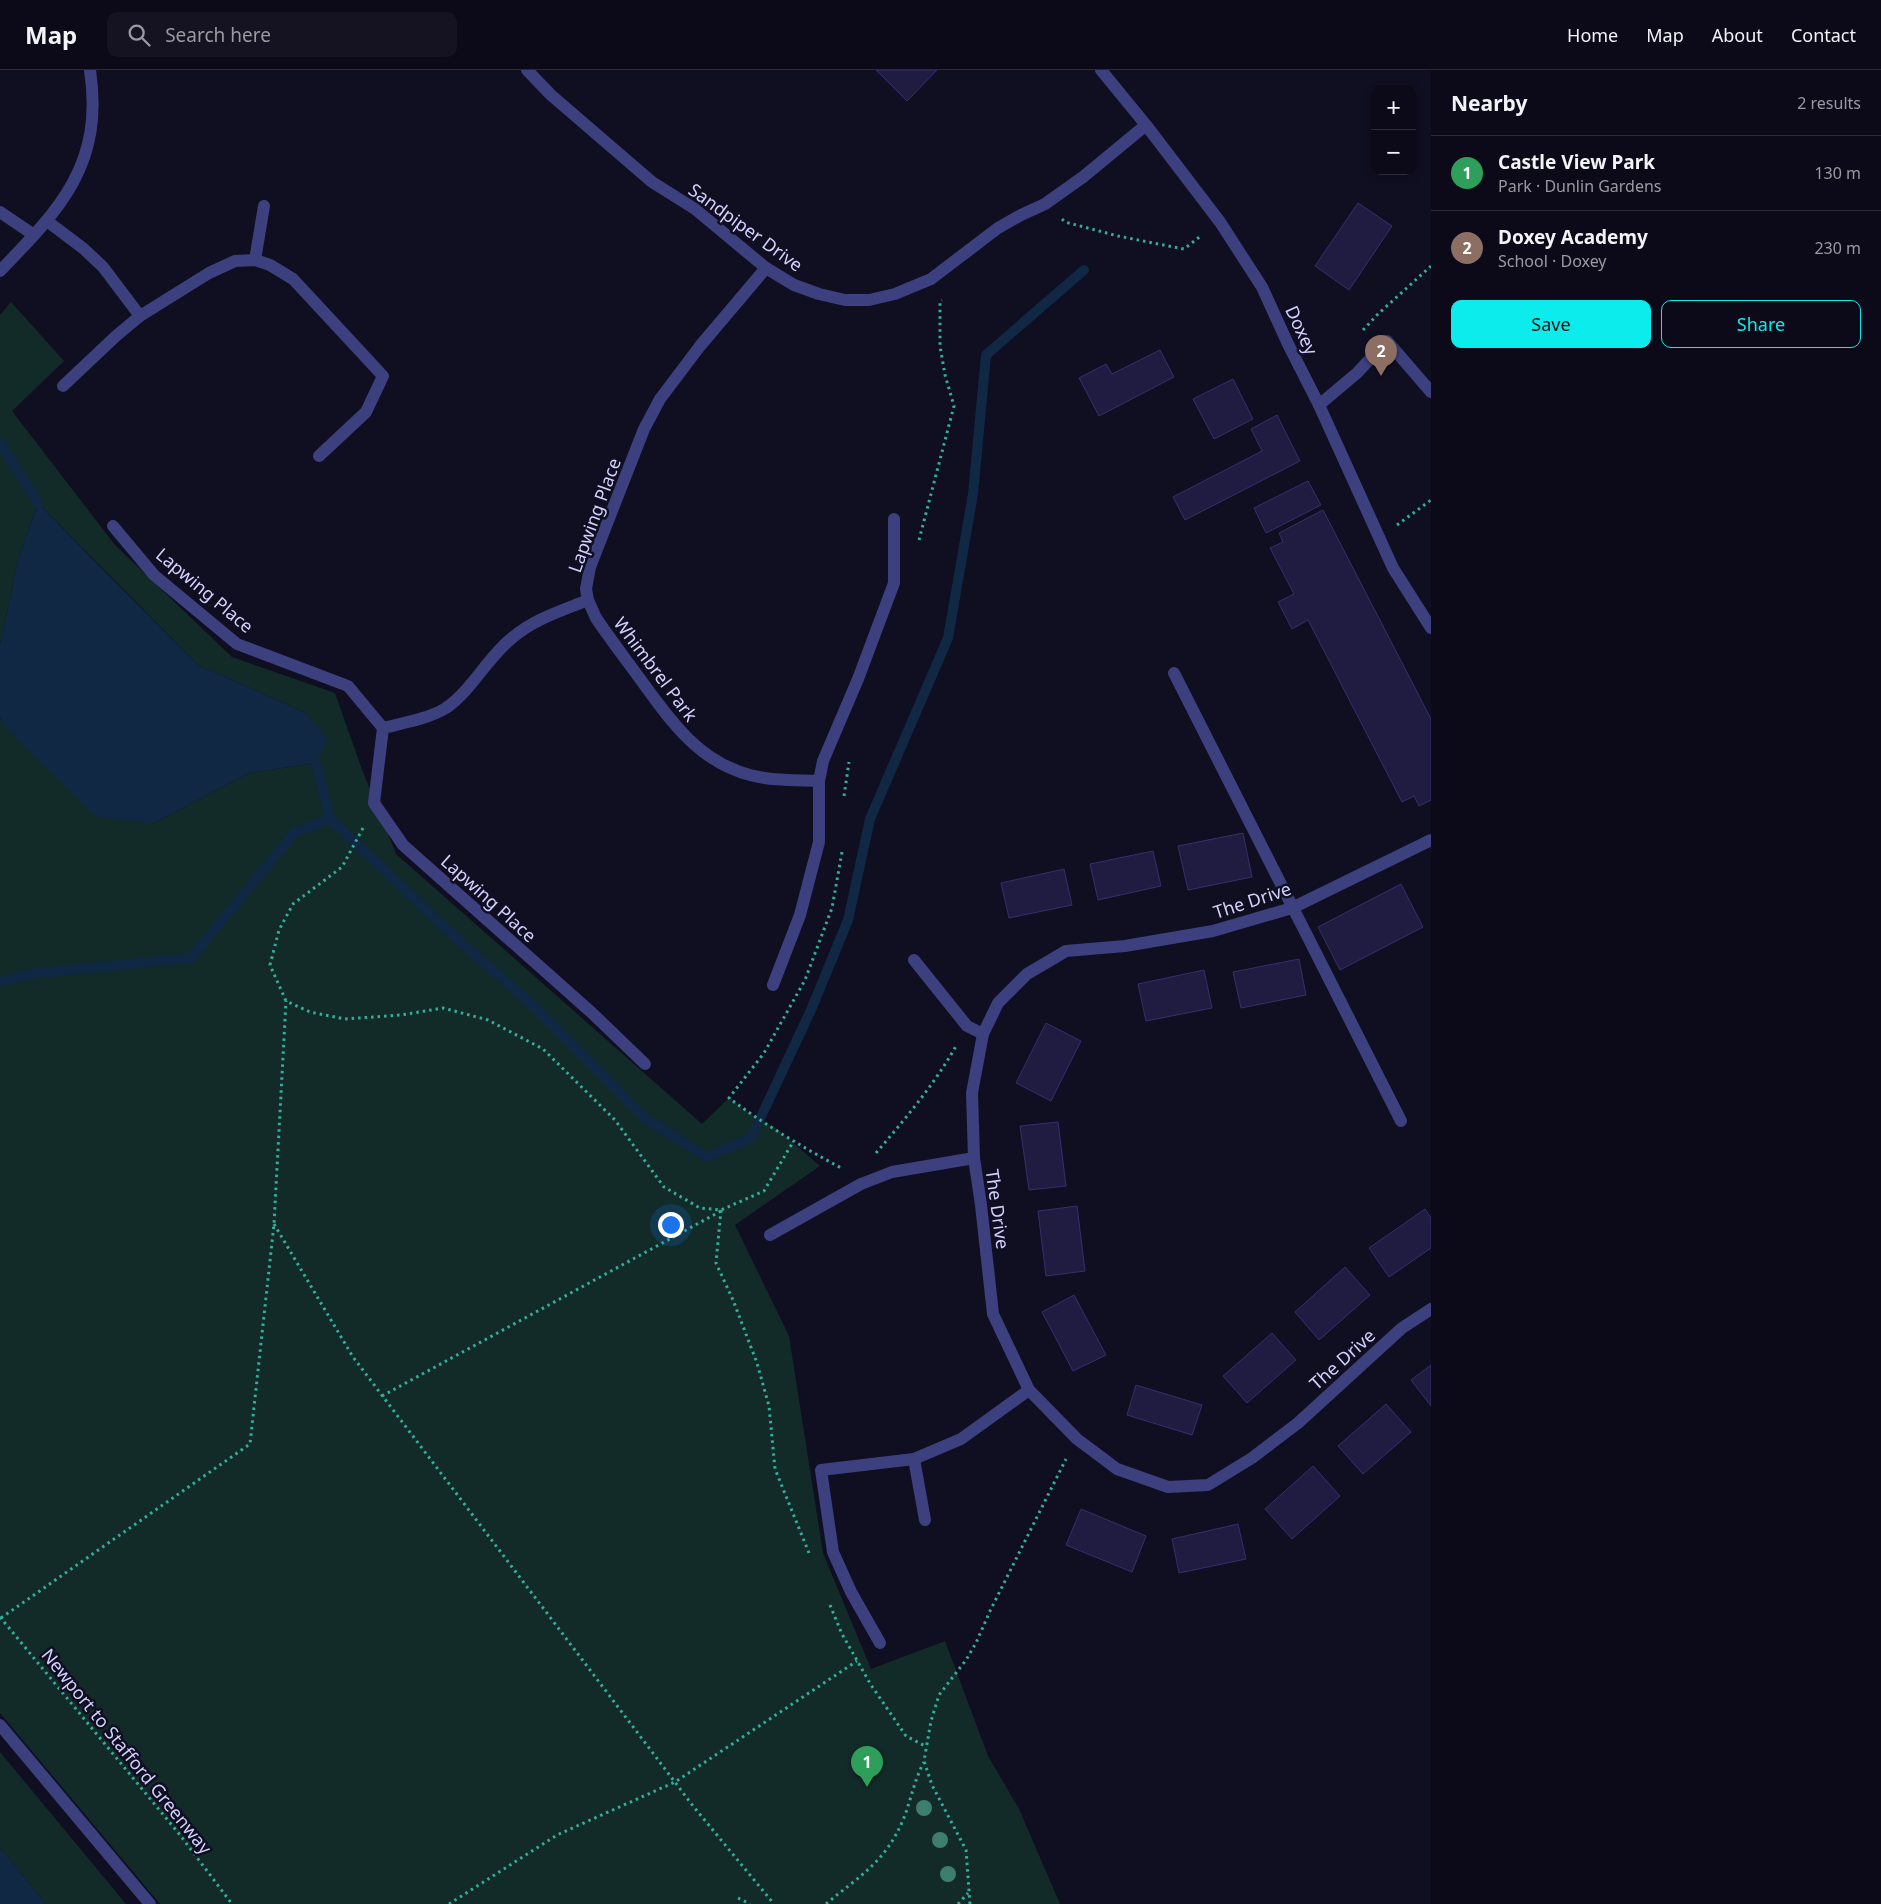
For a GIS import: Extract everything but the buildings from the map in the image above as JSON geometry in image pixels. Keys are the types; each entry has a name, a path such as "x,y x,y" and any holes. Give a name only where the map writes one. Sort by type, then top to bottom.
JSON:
{"street":[{"path":"0,271 66,198 83,164 92,127 93,90 90,70"},
{"name":"Sandpiper Drive","path":"527,70 551,95 652,182 695,209 766,268 794,285 819,294 845,300 869,300 895,294 930,279 998,228 1045,204 1083,177 1146,125"},
{"name":"Doxey","path":"1101,70 1146,125 1220,222 1262,287 1319,405 1393,568 1431,628"},
{"path":"255,260 264,206"},
{"path":"0,212 34,235"},
{"path":"47,221 84,249 103,267 140,316"},
{"path":"63,386 140,316 209,273 236,261 255,260 270,264 293,280 383,376 366,412 319,456"},
{"name":"Lapwing Place","path":"383,728 413,720 445,708 460,695 510,639 526,626 588,600 586,589 590,567 644,429 660,399 694,353 766,268"},
{"path":"1319,405 1357,373 1388,341 1431,392"},
{"path":"773,985 800,916 820,842 819,780 823,761 858,679 894,583 894,520"},
{"name":"Lapwing Place","path":"113,526 154,574 237,644 348,686 383,728 374,803 403,845 592,1013 645,1064"},
{"name":"Whimbrel Park","path":"588,600 596,618 670,720 690,742 706,755 726,766 750,775 774,779 819,780"},
{"path":"1174,673 1401,1121"},
{"name":"The Drive","path":"1431,840 1292,908 1213,931 1125,946 1066,951 1027,974 998,1003 983,1034 972,1093 974,1158 982,1204 993,1314 1029,1390 1077,1439 1118,1469 1168,1487 1208,1485 1252,1458 1298,1423 1402,1328 1431,1309"},
{"path":"914,960 967,1026 983,1034"},
{"path":"770,1235 861,1184 892,1172 974,1158"},
{"path":"880,1643 851,1592 833,1552 821,1470 914,1459 961,1439 1029,1390"},
{"path":"914,1459 924,1520"},
{"path":"0,1725 150,1904"}],"path":[{"path":"1045,204 1065,222 1118,236 1184,249 1220,222"},
{"path":"1,1618 250,1444 274,1224 286,1001 270,965 279,930 293,904 342,867 360,836"},
{"path":"286,1001 310,1012 346,1019 401,1015 443,1008 488,1020 543,1049 615,1120 664,1187 700,1208 721,1210"},
{"path":"875,1153 905,1119 945,1065 967,1026"},
{"path":"750,1114 793,1142 844,1170"},
{"path":"382,1396 721,1210 764,1191 793,1142"},
{"path":"721,1210 716,1263 733,1300 757,1363 769,1406 775,1468 812,1561"},
{"path":"274,1224 353,1357 675,1782 774,1904"},
{"path":"826,1904 875,1865 891,1843 903,1820 924,1761 931,1721 939,1695 966,1660 976,1643 990,1611 1077,1439"},
{"path":"827,1598 842,1634 871,1685 906,1736 927,1746"},
{"name":"Newport to Stafford Greenway","path":"1,1618 180,1835 232,1904"},
{"path":"450,1904 557,1835 675,1782 857,1661"},
{"path":"924,1761 932,1785 966,1850 970,1904"},
{"path":"958,1904 968,1892"},
{"path":"738,1898 750,1904"}],"green space":[{"path":"11,302 64,361 12,411 115,545 232,657 335,693 361,767 396,854 702,1124 729,1098 750,1114 777,1129 820,1166 735,1225 789,1336 823,1553 871,1669 945,1641 988,1756 1019,1809 1060,1904 160,1904 0,1713 0,717 2,724 152,824 249,773 316,763 304,712 198,665 38,503 18,560 0,645 0,315"},
{"path":"0,1752 126,1904 46,1904 0,1848"}],"water":[{"path":"38,503 198,665 304,712 328,739 316,763 249,773 152,824 95,816 2,724 0,717 0,645 18,560"},
{"path":"0,1848 46,1904 0,1904"}],"waterway":[{"path":"316,763 330,819 460,942 529,1002 646,1119 707,1157 751,1138 811,1010 848,920 870,819 948,638 973,494 986,355 1084,270"},
{"path":"0,443 38,503"},
{"path":"0,982 30,974 191,958 295,832 330,819"}],"place":[{"name":"Doxey Academy","path":"1381,376"},
{"name":"Castle View Park","path":"867,1787"}]}
